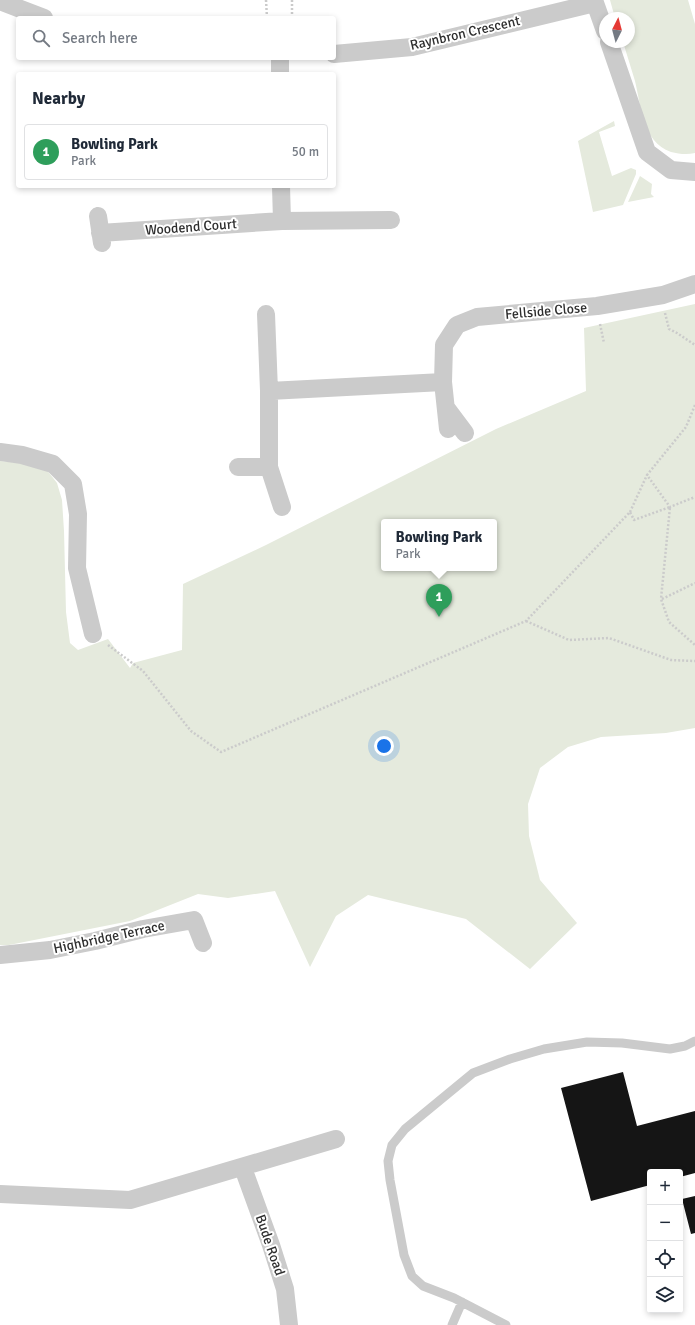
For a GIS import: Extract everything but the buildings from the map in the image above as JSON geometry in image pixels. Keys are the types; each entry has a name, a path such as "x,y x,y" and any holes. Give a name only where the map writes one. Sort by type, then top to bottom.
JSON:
{"street":[{"path":"0,1 39,16"},
{"path":"595,1 599,13"},
{"name":"Raynbron Crescent","path":"336,54 412,47 595,1"},
{"path":"611,48 646,152 671,170 695,172"},
{"path":"280,60 280,72"},
{"path":"281,188 282,221"},
{"name":"Woodend Court","path":"100,231 282,221 391,220"},
{"name":"Fellside Close","path":"448,428 443,382 444,345 457,325 477,317 598,306 663,295 695,284"},
{"path":"266,314 269,391 269,467 282,507"},
{"path":"269,391 443,382"},
{"name":"Fellside Close","path":"447,409 465,433"},
{"path":"0,452 22,455 53,464 73,484 78,514 77,568 93,634"},
{"path":"238,467 269,467"},
{"name":"Highbridge Terrace","path":"0,955 50,950 143,929 194,920 203,943"},
{"path":"0,1194 130,1200 243,1168 336,1139"},
{"name":"Bude Road","path":"243,1168 271,1245 285,1289 289,1325"}],"lane":[{"path":"506,1325 462,1302 423,1286 412,1276 404,1255 390,1180 388,1161 392,1145 405,1129 473,1073 510,1058 544,1049 587,1042 622,1043 670,1049 685,1046 695,1041"},
{"path":"452,1325 462,1302"}],"path":[{"path":"266,0 267,16"},
{"path":"292,0 292,16"},
{"path":"669,329 695,345"},
{"path":"93,634 143,671 191,732 221,752 526,621 630,512 647,475 686,427 695,405"},
{"path":"647,475 670,507 661,599 669,622 695,646"},
{"path":"630,512 634,520 695,497"},
{"path":"661,599 695,583"},
{"path":"526,621 569,640 609,638 671,660 695,661"}],"shaded area":[{"path":"610,0 688,0 695,24 695,153 683,154 671,152 661,147 648,131 644,122 635,81 625,48 635,48 635,12 613,12"},
{"path":"614,121 615,126 599,132 612,176 631,168 636,170 636,174 623,205 593,212 578,141"},
{"path":"640,176 652,184 651,194 654,197 628,202"},
{"path":"695,304 695,728 666,733 601,737 568,747 540,768 528,804 529,836 540,880 577,923 530,969 466,919 368,895 336,916 310,967 275,891 228,898 198,894 130,921 9,945 0,945 0,461 32,464 46,469 57,483 62,500 66,612 70,643 78,650 108,639 130,668 133,663 182,650 183,584 266,545 496,429 586,391 584,328"}],"place":[{"name":"Bowling Park","path":"439,617"}]}
